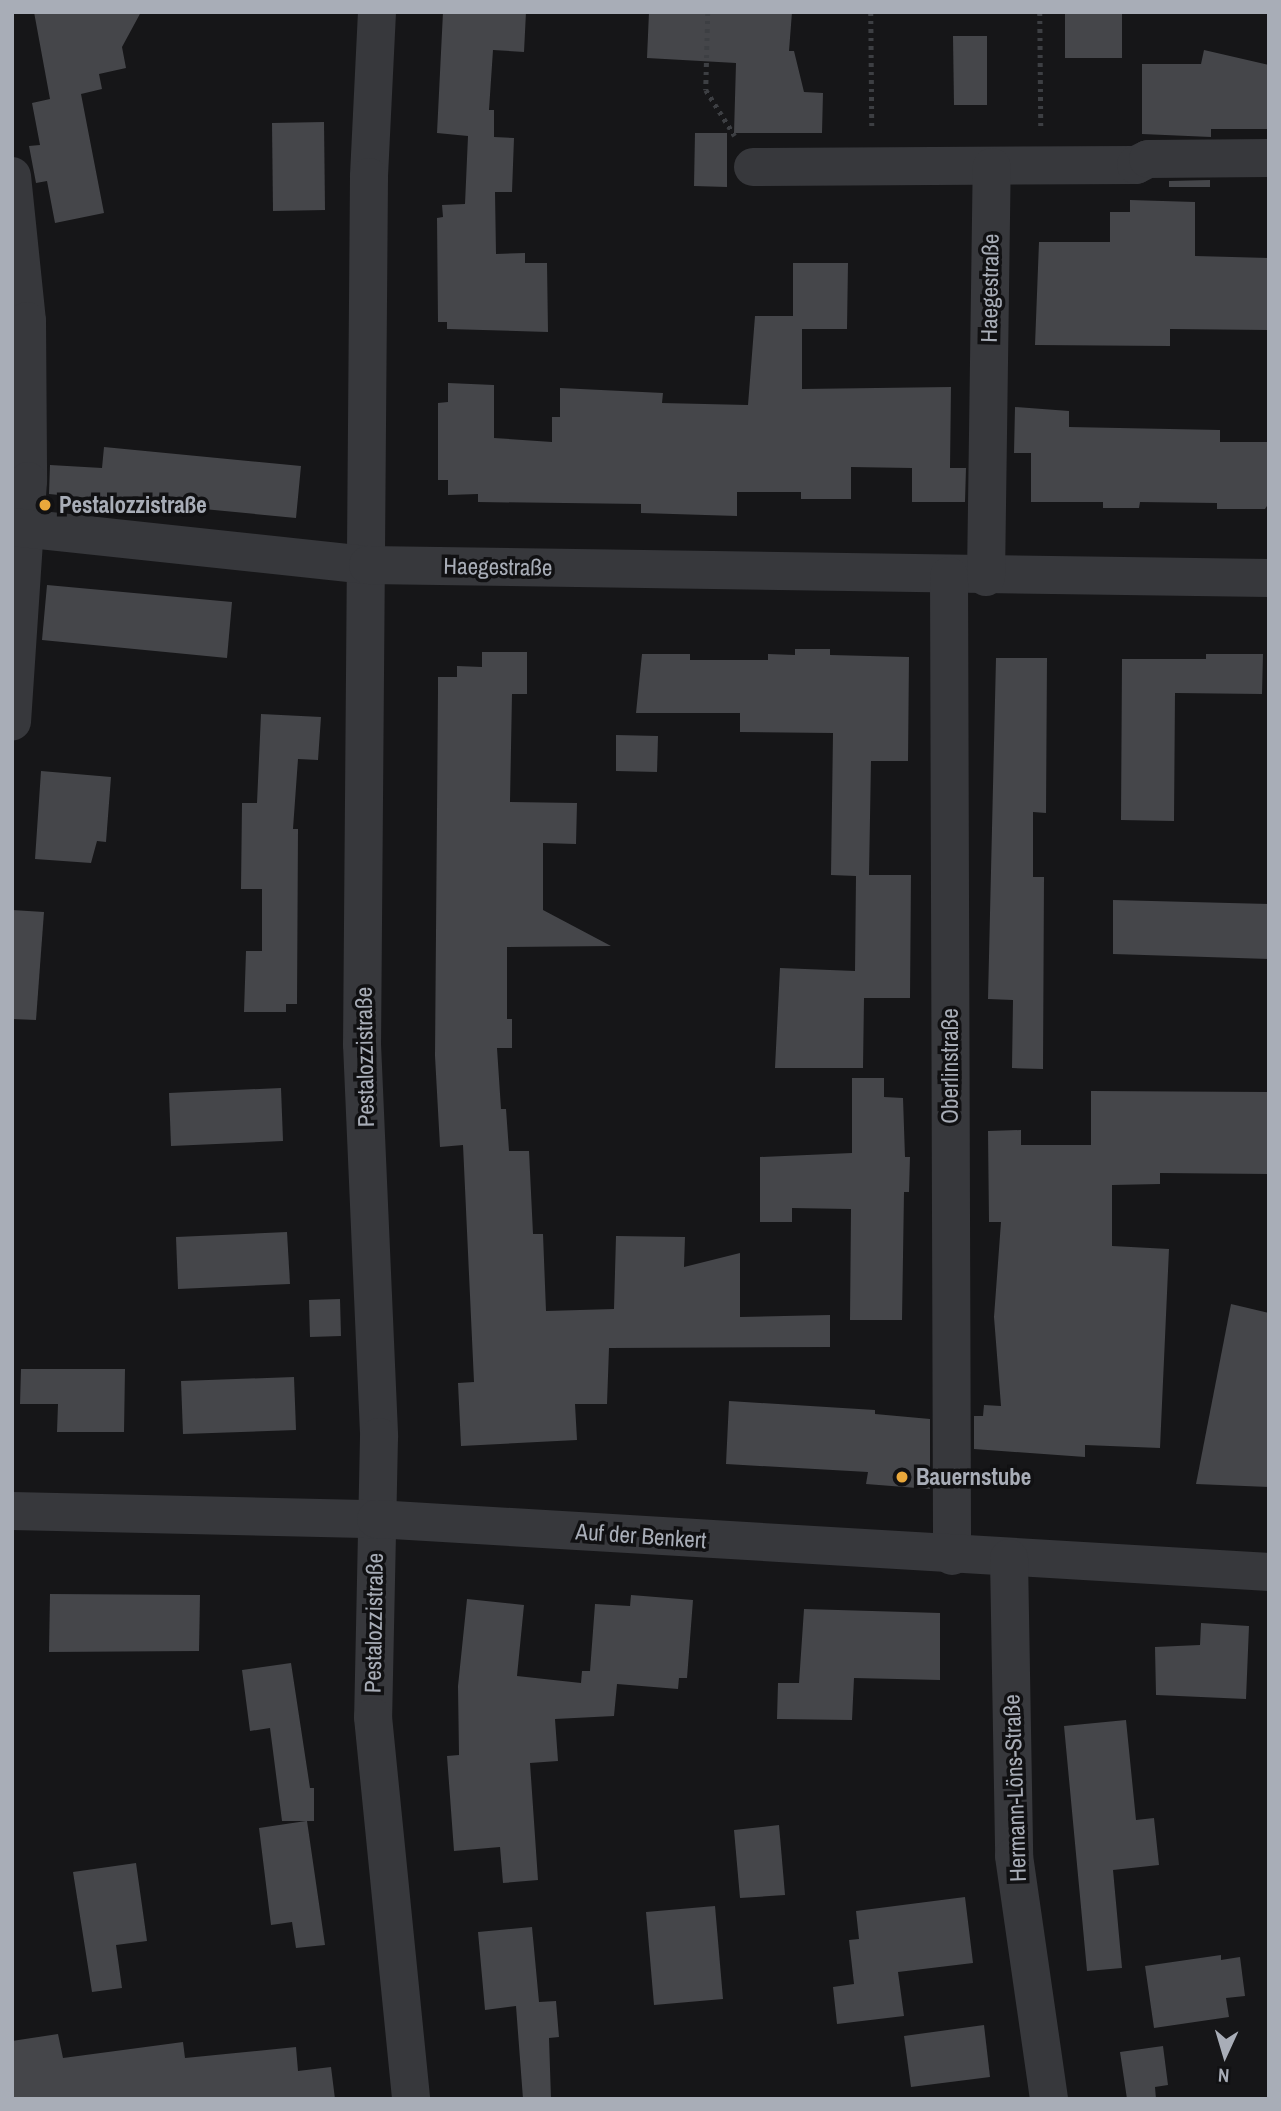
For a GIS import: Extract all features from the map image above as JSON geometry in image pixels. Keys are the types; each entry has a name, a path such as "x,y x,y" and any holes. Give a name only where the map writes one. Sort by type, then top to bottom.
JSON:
{"street":[{"name":"Pestalozzistraße","path":"377,12 369,177 368,565 362,1044 379,1437 373,1717 411,2099"},
{"path":"753,167 1136,165 1147,159 1269,158"},
{"name":"Haegestraße","path":"968,576 992,167"},
{"path":"12,176 27,321 12,720"},
{"name":"Haegestraße","path":"18,528 368,565 968,576 1269,578"},
{"name":"Oberlinstraße","path":"952,1556 968,576"},
{"name":"Auf der Benkert","path":"12,1511 376,1519 952,1556 1269,1572"},
{"name":"Hermann-Löns-Straße","path":"1009,1558 1014,1856 1049,2099"}],"path":[{"path":"708,12 706,90 753,167"},
{"path":"872,12 872,167"},
{"path":"1040,12 1041,166"}],"building":[{"path":"34,12 141,12 122,47 126,68 99,74 102,89 81,94 104,213 55,223 47,181 36,183 29,146 40,145 32,103 50,99"},
{"path":"443,12 526,12 524,52 493,50 489,110 494,110 494,137 514,138 512,192 495,192 496,254 525,253 525,263 547,263 548,332 447,329 447,322 438,322 437,218 443,217 442,205 465,204 468,136 437,133"},
{"path":"649,12 792,12 789,51 794,51 804,92 823,93 822,133 734,133 736,63 647,58"},
{"path":"1065,12 1122,12 1122,58 1065,58"},
{"path":"953,36 987,36 987,105 954,105"},
{"path":"1204,50 1269,65 1269,129 1211,129 1211,137 1142,134 1142,64 1201,64"},
{"path":"324,122 325,210 273,211 272,123"},
{"path":"695,133 727,133 727,187 694,186"},
{"path":"1210,180 1210,187 1169,187 1169,181"},
{"path":"1130,200 1195,202 1195,256 1269,258 1269,330 1170,329 1170,346 1035,345 1039,242 1110,242 1110,212 1130,212"},
{"path":"793,263 848,263 847,329 802,329 802,389 951,387 950,468 966,468 965,502 912,502 912,468 851,467 851,499 801,499 801,492 737,492 737,516 641,513 641,504 478,502 478,494 448,495 448,480 438,480 438,403 448,402 448,383 494,385 494,438 552,442 552,417 560,417 560,388 663,393 662,403 748,405 755,316 793,316"},
{"path":"1015,407 1069,411 1069,427 1220,430 1220,442 1269,442 1269,503 1265,509 1217,509 1217,503 1140,502 1139,508 1103,508 1103,502 1031,502 1031,453 1014,453"},
{"path":"104,447 301,466 296,518 49,494 50,465 102,468"},
{"path":"47,585 232,602 227,658 42,640"},
{"path":"795,649 830,649 830,655 909,657 908,761 871,761 869,875 911,875 910,998 864,998 863,1068 775,1068 780,968 855,971 856,876 831,875 833,733 740,732 740,713 636,713 642,654 690,654 690,660 768,660 768,654 795,655"},
{"path":"482,652 527,652 527,694 512,694 510,802 577,803 576,844 543,843 543,910 611,946 507,947 507,1019 512,1019 512,1048 497,1048 501,1109 506,1109 509,1151 529,1151 533,1234 543,1234 546,1311 614,1309 616,1236 685,1237 684,1267 740,1253 740,1317 830,1315 830,1347 609,1348 607,1404 575,1404 577,1440 461,1446 458,1383 474,1382 463,1145 440,1147 435,1056 438,677 457,677 457,666 482,667"},
{"path":"1206,654 1263,654 1262,694 1175,693 1174,821 1121,820 1122,659 1206,659"},
{"path":"996,658 1047,658 1046,813 1033,812 1033,877 1044,877 1043,1069 1012,1068 1013,1000 988,999"},
{"path":"261,714 321,717 318,760 298,759 293,829 298,829 297,1004 286,1004 286,1012 244,1012 246,951 262,951 262,889 241,889 242,803 257,803"},
{"path":"616,735 658,736 657,772 616,771"},
{"path":"41,771 111,777 106,842 97,841 91,863 35,859"},
{"path":"1113,900 1269,904 1269,959 1113,954"},
{"path":"12,910 44,912 36,1020 12,1019"},
{"path":"852,1078 884,1078 884,1097 903,1098 905,1157 910,1157 909,1192 904,1192 902,1320 850,1320 851,1209 792,1208 792,1222 760,1222 760,1157 852,1153"},
{"path":"281,1088 283,1141 171,1146 169,1093"},
{"path":"1091,1091 1269,1092 1269,1174 1160,1173 1160,1184 1112,1185 1112,1246 1169,1249 1160,1448 1085,1445 1085,1457 974,1449 974,1416 983,1416 984,1405 1001,1406 994,1317 1001,1222 989,1222 988,1131 1021,1130 1021,1145 1091,1145"},
{"path":"287,1232 290,1284 178,1289 176,1237"},
{"path":"340,1299 341,1336 310,1337 309,1300"},
{"path":"1231,1304 1269,1313 1269,1487 1196,1484"},
{"path":"21,1369 125,1369 124,1432 57,1432 58,1404 20,1404"},
{"path":"294,1377 296,1430 183,1434 181,1381"},
{"path":"729,1401 875,1410 875,1414 930,1419 930,1489 866,1484 868,1472 726,1464"},
{"path":"50,1594 200,1595 199,1651 49,1652"},
{"path":"631,1595 693,1600 687,1678 679,1678 678,1689 617,1684 614,1716 555,1719 558,1761 530,1763 538,1880 503,1883 500,1847 454,1851 447,1756 459,1755 458,1686 467,1599 524,1605 517,1676 581,1683 582,1671 590,1671 595,1604 630,1606"},
{"path":"804,1609 940,1613 940,1680 854,1678 852,1720 777,1719 778,1683 799,1683"},
{"path":"1201,1623 1249,1626 1246,1699 1156,1695 1155,1647 1200,1645"},
{"path":"291,1663 310,1788 314,1788 314,1821 307,1821 325,1945 296,1948 292,1922 271,1925 259,1828 306,1821 282,1821 270,1728 250,1731 242,1670"},
{"path":"1126,1720 1136,1820 1154,1818 1159,1865 1113,1870 1122,1968 1087,1971 1064,1726"},
{"path":"779,1825 785,1895 740,1898 734,1830"},
{"path":"136,1863 147,1941 116,1945 122,1988 92,1992 73,1872"},
{"path":"965,1897 973,1963 898,1972 904,2016 837,2024 833,1987 854,1984 849,1940 859,1939 856,1911"},
{"path":"715,1906 723,1999 654,2005 646,1912"},
{"path":"532,1927 539,2002 556,2001 559,2037 549,2038 551,2099 523,2099 516,2006 485,2010 478,1932"},
{"path":"1221,1955 1221,1960 1240,1957 1245,1996 1226,1998 1229,2017 1154,2028 1145,1966"},
{"path":"984,2025 990,2077 911,2087 904,2036"},
{"path":"58,2034 63,2058 183,2042 185,2058 296,2047 298,2071 331,2067 335,2099 12,2099 12,2041"},
{"path":"1163,2046 1168,2085 1155,2087 1156,2099 1127,2099 1120,2052"}],"place":[{"name":"Pestalozzistraße","path":"45,505"},
{"name":"Bauernstube","path":"902,1477"}]}
